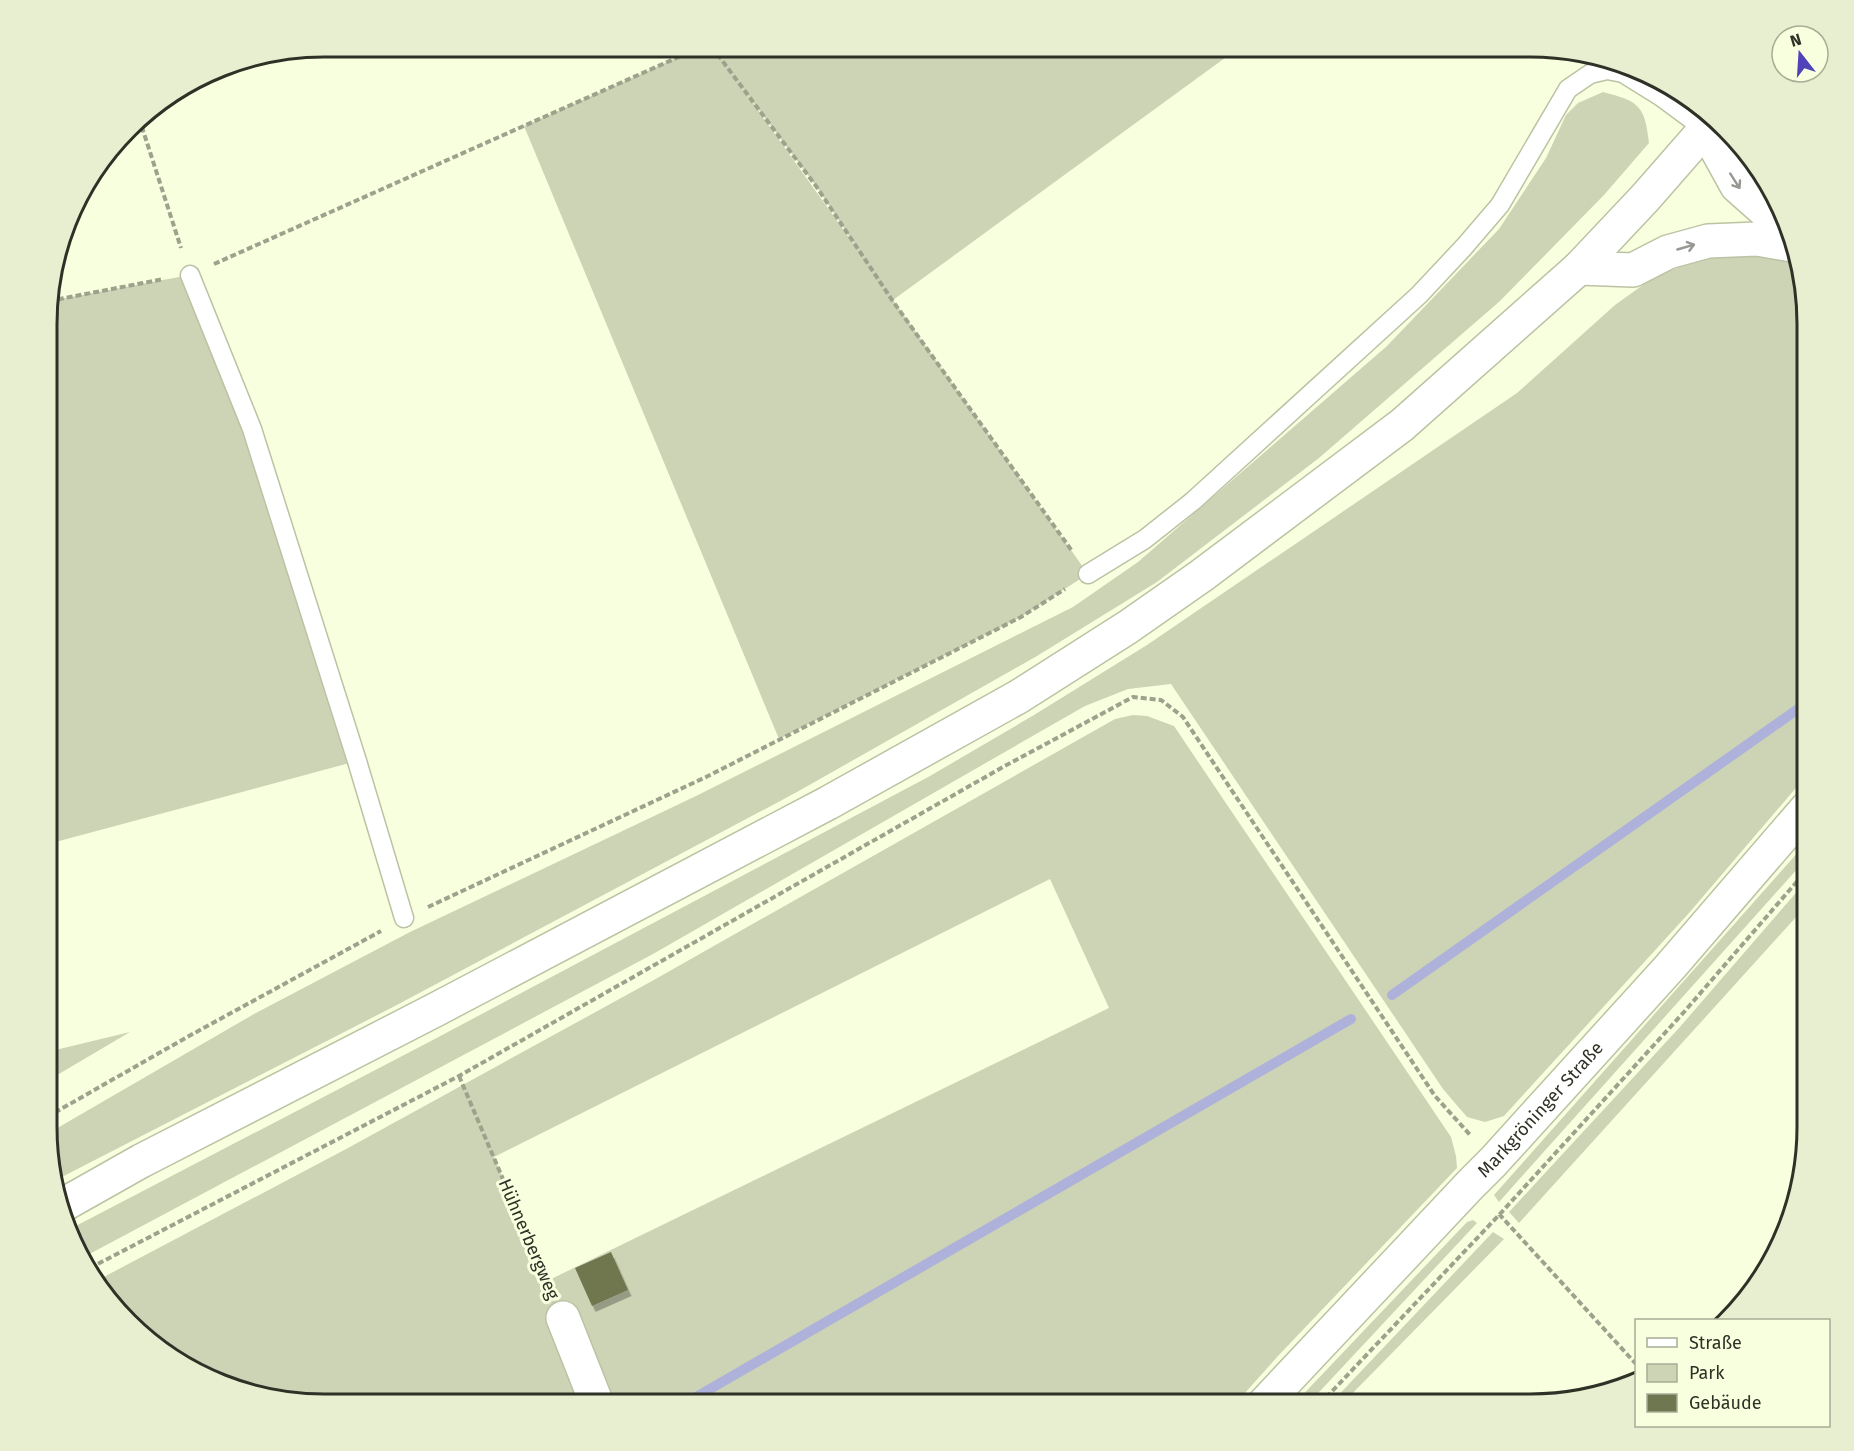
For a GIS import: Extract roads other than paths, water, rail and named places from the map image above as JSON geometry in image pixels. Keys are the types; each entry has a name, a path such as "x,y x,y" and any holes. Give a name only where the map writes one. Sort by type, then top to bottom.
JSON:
{"main road":[{"path":"68,1202 141,1161 435,1010 807,814 1018,697 1183,589 1317,491 1402,425 1579,268 1715,131"},
{"path":"1719,135 1737,186 1776,221"},
{"path":"1579,268 1633,270 1668,252 1708,241 1757,239 1785,244"},
{"name":"Markgröninger Straße","path":"1273,1394 1493,1162 1670,967 1797,820"},
{"name":"Hühnerbergweg","path":"562,1318 593,1394"}],"lane":[{"path":"1088,574 1145,538 1194,501 1419,296 1500,205 1568,88 1590,74 1607,70 1620,72"},
{"path":"1626,75 1704,122"},
{"path":"190,275 252,429 354,749 404,918"}],"waterway":[{"path":"1392,995 1797,710"},
{"path":"701,1394 1351,1019"}]}
